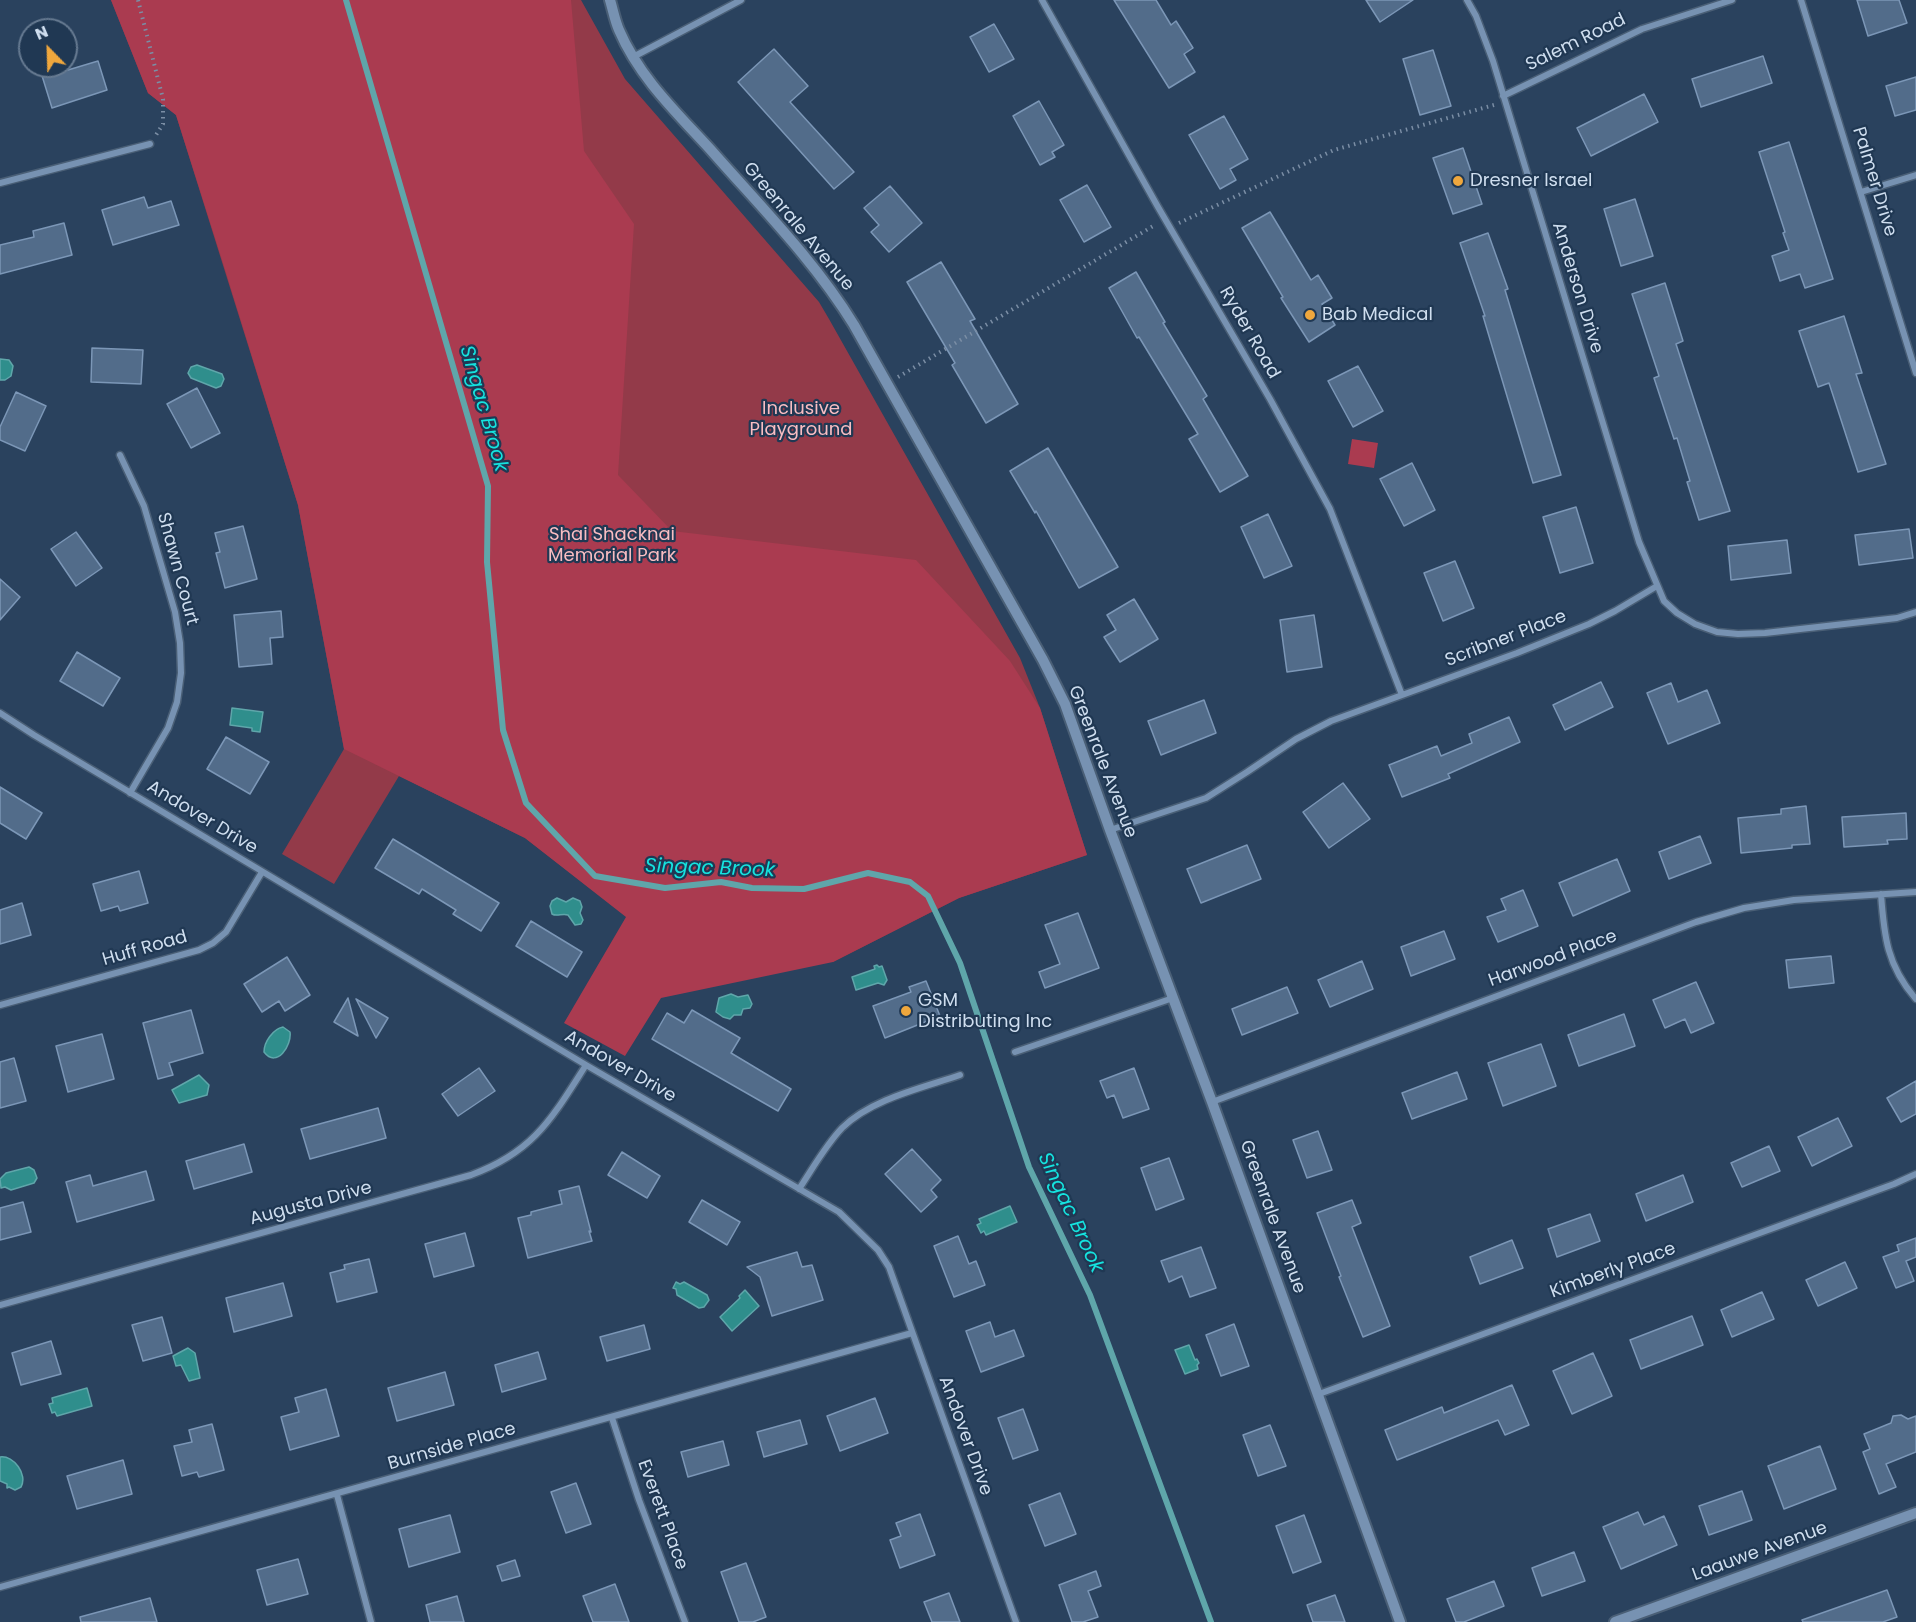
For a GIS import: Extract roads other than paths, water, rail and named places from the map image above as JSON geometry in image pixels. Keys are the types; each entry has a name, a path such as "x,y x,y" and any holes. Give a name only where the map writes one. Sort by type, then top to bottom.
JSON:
{"street":[{"name":"Greenrale Avenue","path":"610,0 619,30 633,57 660,94 805,256 834,293 1043,660 1065,704 1319,1394 1400,1622"},
{"path":"633,57 741,0"},
{"name":"Ryder Road","path":"1042,0 1170,228 1270,399 1330,509 1402,694"},
{"name":"Anderson Drive","path":"1467,0 1494,61 1639,542 1657,586"},
{"name":"Salem Road","path":"1504,99 1641,29 1732,0"},
{"name":"Palmer Drive","path":"1801,0 1916,373"},
{"path":"0,183 150,144"},
{"path":"1861,192 1916,175"},
{"name":"Shawn Court","path":"120,455 144,506 175,612 180,643 181,673 177,702 168,728 130,793"},
{"path":"1657,586 1664,601 1677,613 1695,624 1717,632 1765,633 1897,618 1916,612"},
{"name":"Scribner Place","path":"1110,830 1206,798 1296,739 1331,721 1517,653 1589,624 1657,586"},
{"name":"Andover Drive","path":"0,713 586,1065 839,1212 878,1250 889,1267 1016,1622"},
{"name":"Huff Road","path":"0,1005 199,950 213,943 226,932 262,872"},
{"name":"Harwood Place","path":"1212,1102 1696,922 1744,908 1794,900 1916,892"},
{"path":"1881,894 1888,954 1897,974 1916,999"},
{"path":"1015,1052 1173,998"},
{"name":"Augusta Drive","path":"0,1305 488,1169 512,1156 533,1140 552,1119 586,1065"},
{"path":"800,1189 826,1146 857,1116 878,1103 960,1075"},
{"name":"Kimberly Place","path":"1319,1394 1916,1174"},
{"name":"Burnside Place","path":"0,1587 912,1333"},
{"name":"Everett Place","path":"612,1418 639,1500 685,1622"},
{"path":"337,1495 371,1622"},
{"name":"Laauwe Avenue","path":"1616,1622 1916,1513"}],"waterway":[{"name":"Singac Brook","path":"346,0 488,486 487,562 503,730 526,803 595,876 665,888 721,882 752,888 804,889 868,873 910,882 928,896 960,963 1029,1167 1090,1295 1211,1622"}],"place":[{"name":"Dresner Israel","path":"1458,181"},
{"name":"Bab Medical","path":"1310,315"},
{"name":"GSM Distributing Inc","path":"906,1011"}],"park label":[{"name":"Inclusive Playground","path":"801,419"},
{"name":"Shai Shacknai Memorial Park","path":"612,545"}]}
